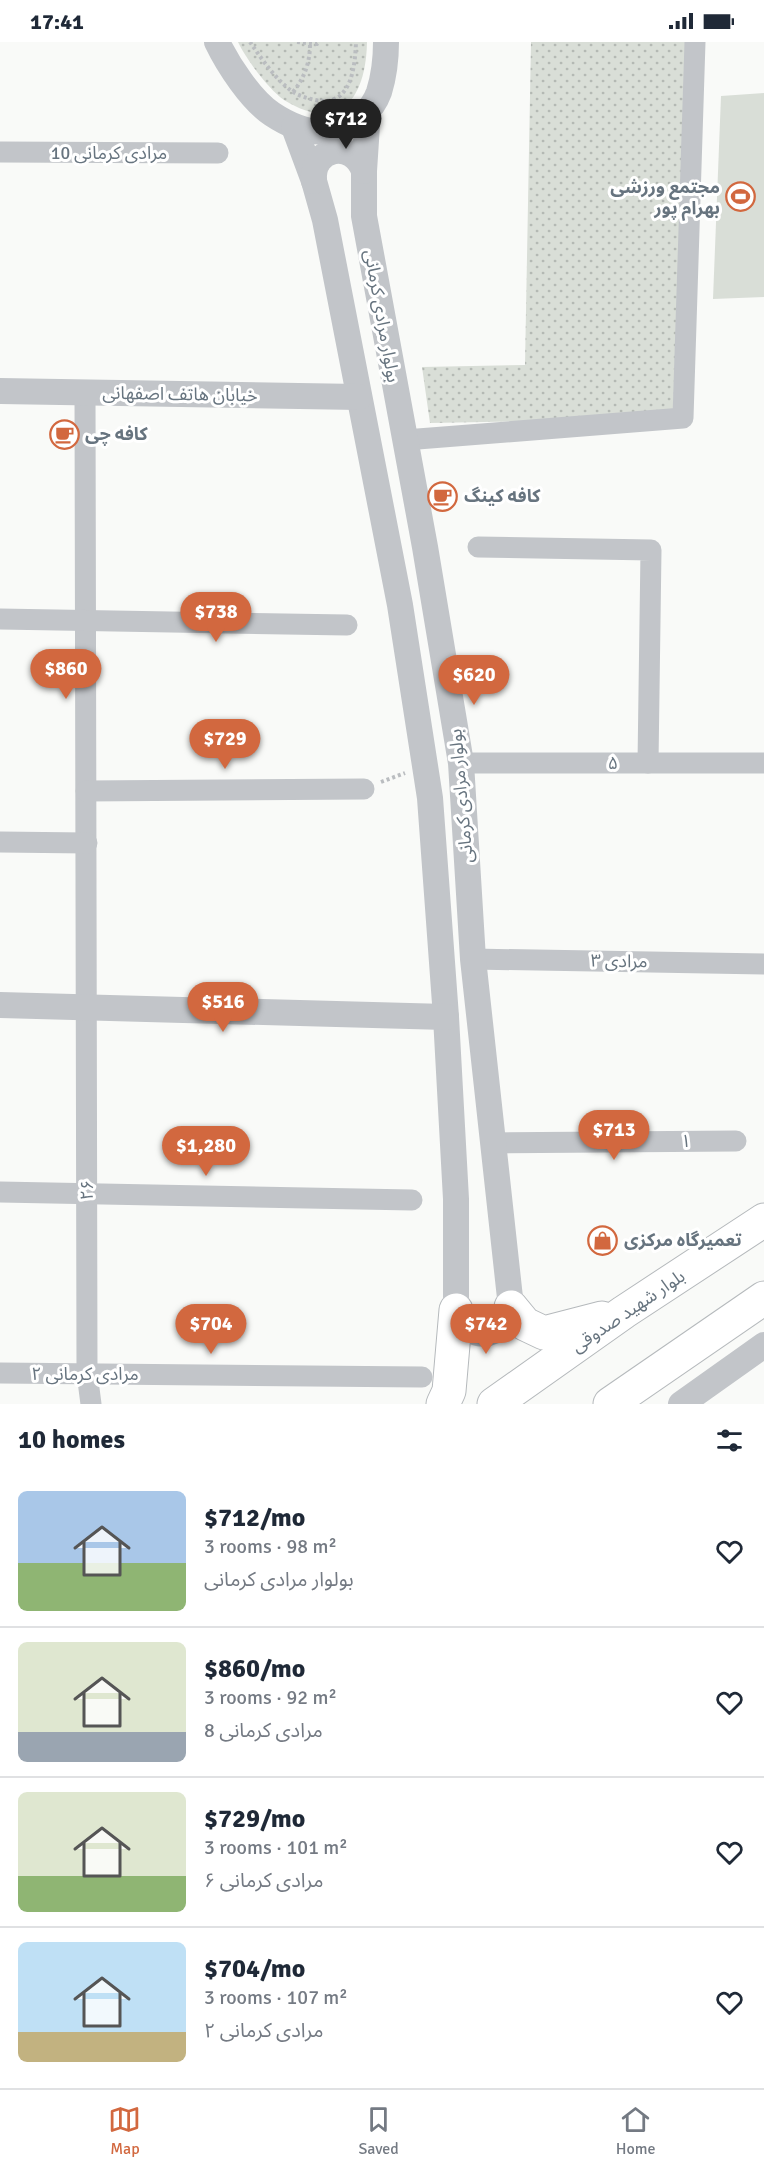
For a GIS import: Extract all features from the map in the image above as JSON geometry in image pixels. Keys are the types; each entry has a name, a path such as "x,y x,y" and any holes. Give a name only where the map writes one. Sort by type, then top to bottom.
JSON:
{"highway":[{"name":"بلوار شهید صدوقی","path":"494,1404 624,1312 764,1220"},
{"path":"610,1404 764,1298"},
{"path":"511,1307 525,1324 544,1334 624,1312"},
{"path":"443,1404 449,1391 456,1310"}],"street":[{"path":"217,42 225,59 246,88 270,114 294,126 314,132 333,132 353,124 368,110 378,94 391,46"},
{"path":"405,440 683,418 695,42"},
{"name":"بولوار مرادی کرمانی","path":"368,110 364,216 461,763 473,959 511,1307"},
{"name":"بولوار مرادی کرمانی","path":"294,126 325,220 400,605 430,798 456,1199 456,1310"},
{"path":"314,182 318,162 322,157 334,151 353,155 364,171"},
{"name":"مرادی کرمانی 10","path":"0,152 218,153"},
{"name":"خیابان هاتف اصفهانی","path":"0,391 359,398"},
{"name":"۲۶","path":"85,392 87,1374 92,1404"},
{"path":"478,547 651,550 648,763"},
{"path":"0,619 347,626"},
{"name":"۵","path":"461,763 764,763"},
{"path":"86,790 364,789"},
{"path":"0,842 87,843"},
{"name":"مرادی ۳","path":"473,959 764,964"},
{"path":"0,1005 446,1017"},
{"name":"۱","path":"492,1143 736,1141"},
{"path":"0,1192 412,1200"},
{"path":"456,1310 459,1320 466,1328 485,1334 503,1325 509,1317 511,1307"},
{"path":"681,1404 764,1346"},
{"name":"مرادی کرمانی ۲","path":"0,1373 422,1377"}],"path":[{"path":"250,42 271,70 293,92 305,98 328,102 337,99 350,82 356,42"},
{"path":"297,42 310,44 319,42"},
{"path":"293,92 306,70 310,44"},
{"path":"364,789 425,765"}],"shaded area":[{"path":"238,42 367,42 362,79 355,94 346,105 335,112 321,113 304,110 284,100 265,82"},
{"path":"531,42 690,42 683,418 430,423 422,367 525,365"},
{"name":"مجتمع ورزشی بهرام پور","path":"764,93 764,297 713,299 721,96"}],"place":[{"name":"مجتمع ورزشی بهرام پور","path":"741,197"},
{"name":"کافه چی","path":"64,434"},
{"name":"کافه کینگ","path":"443,496"},
{"name":"تعمیرگاه مرکزی","path":"603,1240"}]}
